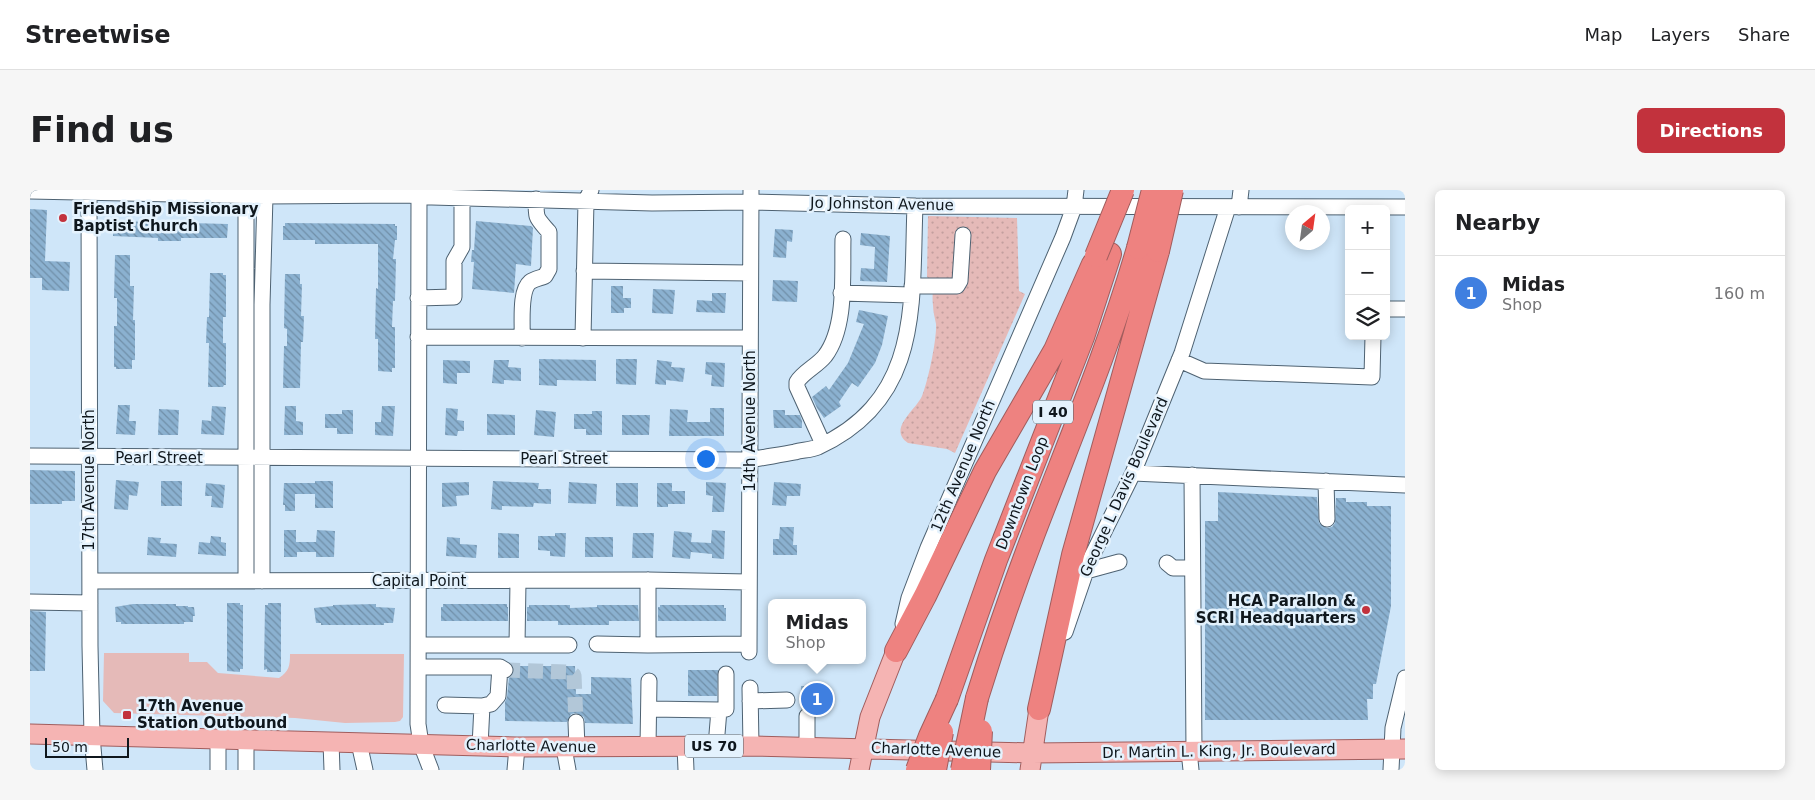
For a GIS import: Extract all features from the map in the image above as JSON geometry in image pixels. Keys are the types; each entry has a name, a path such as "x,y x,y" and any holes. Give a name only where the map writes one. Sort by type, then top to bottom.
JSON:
{"highway":[{"path":"896,651 925,596 985,471 1055,350 1103,255 1124,190"},
{"name":"Downtown Loop","path":"962,770 977,698 997,633 1088,396 1126,290 1148,249 1153,190"},
{"path":"1039,709 1073,555 1148,249 1172,190"},
{"name":"Downtown Loop","path":"935,770 947,699 996,560 1083,337 1103,255"},
{"path":"977,698 981,736 979,770"},
{"path":"918,770 947,699"}],"main road":[{"name":"12th Avenue North","path":"864,748 870,717 896,651"},
{"name":"George L Davis Boulevard","path":"1031,762 1039,709"},
{"name":"Charlotte Avenue","path":"30,734 570,748 685,746 864,748 1031,762"},
{"path":"859,770 864,748"},
{"name":"Dr. Martin L. King, Jr. Boulevard","path":"1031,762 1191,758 1398,749"}],"street":[{"name":"12th Avenue North","path":"896,651 909,598 928,548 1063,237 1074,207 1076,190"},
{"name":"George L Davis Boulevard","path":"1039,709 1086,571 1133,473 1181,357 1233,207 1241,190"},
{"name":"Jo Johnston Avenue","path":"30,191 265,196 406,195 419,193 462,198 588,195 750,196 915,206 1405,207"},
{"name":"17th Avenue North","path":"89,191 90,603 92,736 95,770"},
{"path":"419,193 418,724 421,744 431,770"},
{"path":"246,195 246,581"},
{"path":"583,338 588,195"},
{"path":"262,581 262,305 265,196"},
{"path":"522,338 523,298 526,287 533,280 545,276 549,269 549,232 538,221 532,196"},
{"name":"14th Avenue North","path":"648,645 749,648 750,196"},
{"path":"418,298 454,297 454,261 462,247 462,198"},
{"name":"Pearl Street","path":"30,456 750,460 816,448 855,424 885,391 897,368 905,347 910,324 915,206"},
{"path":"841,293 912,291 957,286 960,281 963,235"},
{"path":"823,444 797,387 797,382 825,356 838,328 842,239"},
{"path":"584,271 750,273"},
{"path":"1390,308 1405,309"},
{"path":"1390,316 1405,316"},
{"path":"418,337 750,338"},
{"path":"1181,357 1204,370 1372,377 1373,340"},
{"path":"1133,473 1405,485"},
{"path":"1191,758 1192,475"},
{"path":"1326,481 1327,519"},
{"path":"1086,571 1119,562 1105,560 1097,547"},
{"path":"597,644 648,645 648,580"},
{"name":"Capital Point","path":"90,581 648,580 748,582"},
{"path":"517,645 518,581"},
{"path":"30,602 90,603"},
{"path":"418,645 569,645"},
{"path":"419,667 502,669 498,696 492,704 482,706 445,705"},
{"path":"649,709 726,709 726,674"},
{"path":"1391,770 1398,749 1393,728 1405,678"},
{"path":"648,747 649,681"},
{"path":"751,746 750,695 786,700"},
{"path":"480,746 482,706"},
{"path":"716,746 719,710"},
{"path":"807,716 807,747"},
{"path":"568,770 570,748 576,722"},
{"path":"218,738 218,770"},
{"path":"246,739 246,770"},
{"path":"330,742 332,770"},
{"path":"359,743 365,770"},
{"path":"685,746 686,770"},
{"path":"515,770 517,747"}],"shaded area":[{"path":"928,216 1017,218 1019,291 1025,294 955,453 947,449 908,443 902,438 900,432 905,420 922,396 935,340 936,324 933,308 933,282 927,277"},
{"path":"104,653 189,653 189,662 207,662 218,673 279,678 288,668 290,654 404,654 403,717 400,721 395,722 345,723 295,718 114,713 103,701"}],"building":[{"path":"30,209 47,210 45,261 70,262 69,291 42,290 42,278 30,278"},
{"path":"113,221 228,224 227,238 181,238 181,241 158,241 158,238 113,236"},
{"path":"476,221 531,226 533,228 531,266 516,264 514,293 472,289 474,262 471,262 472,250 474,250"},
{"path":"285,223 395,224 397,226 397,240 395,240 393,259 396,259 392,327 395,327 395,368 392,368 392,372 378,371 378,339 375,339 378,244 315,244 315,240 283,240 283,226 285,226"},
{"path":"775,229 793,230 792,242 787,241 786,258 773,257"},
{"path":"861,233 890,236 887,282 860,281 861,268 874,269 875,247 860,245"},
{"path":"115,255 130,255 130,286 134,286 133,320 135,320 135,360 132,360 132,369 116,369 114,367 114,326 117,326 117,298 114,298"},
{"path":"210,273 223,273 223,275 226,275 226,317 223,317 223,343 226,343 226,385 223,387 208,387 209,343 206,343 207,317 209,317"},
{"path":"285,274 300,274 300,284 302,284 301,316 304,316 303,342 301,342 300,388 283,388 284,346 287,346 287,329 284,328"},
{"path":"773,280 798,281 797,302 772,301"},
{"path":"611,286 623,286 623,298 631,298 631,308 624,308 624,313 611,313"},
{"path":"653,289 675,290 673,314 652,313"},
{"path":"712,293 726,293 725,313 696,312 697,300 712,301"},
{"path":"859,310 888,316 882,345 875,363 858,387 852,383 839,402 841,406 824,418 812,397 826,386 829,390 848,363 864,324 856,322"},
{"path":"539,359 596,360 596,381 557,380 557,386 539,385"},
{"path":"616,359 637,359 636,385 616,384"},
{"path":"443,360 470,361 470,373 457,373 457,384 443,383"},
{"path":"494,360 509,360 508,367 521,368 521,381 504,380 504,384 492,383"},
{"path":"657,360 672,362 671,367 685,368 683,382 666,380 666,385 655,384"},
{"path":"706,362 725,363 724,387 711,386 712,375 705,374"},
{"path":"118,405 130,405 129,421 136,421 135,435 116,434"},
{"path":"212,406 226,407 224,435 201,434 202,420 211,421"},
{"path":"285,406 296,406 296,421 303,422 303,435 284,435"},
{"path":"382,406 395,406 393,436 375,435 375,422 381,422"},
{"path":"446,408 458,409 457,420 464,421 464,431 458,431 457,436 445,435"},
{"path":"710,408 724,408 724,436 669,436 670,409 688,410 687,422 710,422"},
{"path":"159,409 179,410 178,435 158,435"},
{"path":"342,410 353,410 353,434 337,434 337,428 325,428 325,414 342,414"},
{"path":"536,410 556,412 554,437 534,435"},
{"path":"773,410 785,410 785,415 800,415 802,428 774,428"},
{"path":"592,411 602,411 602,435 586,435 586,429 574,429 574,414 592,414"},
{"path":"487,414 515,415 515,435 487,435"},
{"path":"622,415 650,415 649,435 622,435"},
{"path":"30,470 75,471 75,501 62,501 62,504 30,504"},
{"path":"116,480 139,482 137,496 129,495 128,510 114,509"},
{"path":"161,481 182,481 182,506 161,506"},
{"path":"315,481 333,481 333,508 315,508 315,494 295,494 295,511 285,511 285,505 283,505 284,483 315,483"},
{"path":"493,481 539,483 538,489 551,489 551,504 534,503 533,507 502,506 502,510 491,509"},
{"path":"469,482 469,495 456,496 457,506 442,507 442,483"},
{"path":"569,482 597,484 596,504 568,503"},
{"path":"706,482 726,483 724,512 712,512 713,496 706,495"},
{"path":"774,482 801,484 800,496 787,496 786,506 772,505"},
{"path":"206,483 225,485 223,508 211,507 212,496 205,496"},
{"path":"616,483 638,483 638,507 616,506"},
{"path":"657,483 672,483 672,491 685,491 685,504 668,504 668,507 657,507"},
{"path":"1218,492 1317,497 1319,523 1327,528 1332,527 1335,523 1336,498 1346,498 1346,502 1367,502 1367,506 1391,506 1391,606 1376,684 1373,684 1373,699 1367,699 1368,720 1205,720 1205,521 1218,521"},
{"path":"780,527 794,527 793,545 797,545 797,555 773,555 773,539 779,539"},
{"path":"284,530 296,530 296,542 316,542 317,530 335,531 334,557 316,557 316,552 297,552 297,557 284,557"},
{"path":"712,530 725,531 724,559 712,558 712,554 691,552 690,559 672,557 674,531 692,533 691,542 711,543"},
{"path":"498,533 519,534 519,558 498,558"},
{"path":"555,533 566,533 565,557 550,556 550,551 538,550 538,536 555,536"},
{"path":"633,533 654,533 653,558 632,558"},
{"path":"211,536 221,537 221,542 226,543 226,556 198,554 199,542 210,543"},
{"path":"148,537 161,538 160,543 177,544 176,557 147,555"},
{"path":"447,537 460,538 460,544 477,545 476,558 446,556"},
{"path":"585,537 613,537 613,557 585,557"},
{"path":"227,603 240,603 240,605 243,605 243,669 240,669 240,672 227,671"},
{"path":"268,603 281,603 281,672 267,672 267,669 264,670 265,605 268,605"},
{"path":"133,604 176,604 176,606 194,607 195,616 193,616 193,622 184,622 184,624 121,624 121,622 116,622 115,607"},
{"path":"376,604 376,607 395,608 393,623 384,623 384,625 321,625 321,623 316,623 314,608 333,605"},
{"path":"443,604 507,604 508,621 441,621 441,607 443,607"},
{"path":"529,605 570,605 570,608 597,607 597,605 638,605 639,621 609,621 609,625 558,625 558,621 527,621 527,607"},
{"path":"660,605 724,605 724,608 726,608 726,621 658,621 658,607"},
{"path":"30,611 46,612 45,671 30,671"},
{"path":"513,666 575,666 576,694 591,694 591,677 631,678 633,724 585,723 584,717 576,713 571,714 567,722 505,721 505,702 509,678 513,674"},
{"path":"688,670 718,670 717,696 688,696"},
{"path":"801,686 830,687 830,712 815,712 812,708 807,707 801,709"}],"tunnel":[{"path":"505,670 570,672 574,675 576,722"}],"place":[{"name":"Friendship Missionary Baptist Church","path":"63,218"},
{"name":"HCA Parallon & SCRI Headquarters","path":"1366,610"},
{"name":"Midas","path":"817,699"},
{"name":"17th Avenue Station Outbound","path":"127,715"}]}
